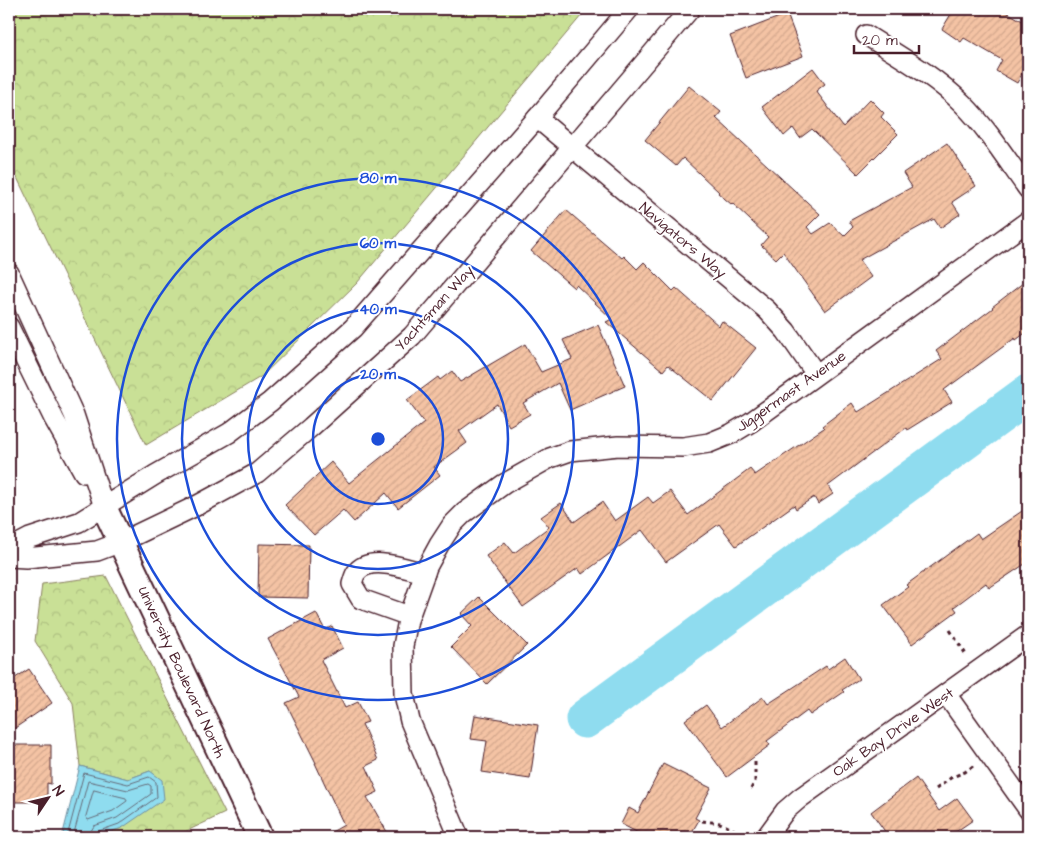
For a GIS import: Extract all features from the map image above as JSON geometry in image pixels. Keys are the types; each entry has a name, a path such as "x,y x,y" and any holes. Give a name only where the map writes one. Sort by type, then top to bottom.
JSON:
{"street":[{"path":"9,549 30,538 80,522 229,433 270,402 353,328 537,118 629,9"},
{"name":"Yachtsman Way","path":"9,556 26,558 97,551 122,542 196,506 257,473 412,336 690,9"},
{"path":"866,35 924,72 964,104 982,125 1028,189"},
{"name":"Navigators Way","path":"537,118 767,310 786,331 816,374"},
{"name":"Jiggermast Avenue","path":"459,837 410,721 404,694 403,646 409,616 425,573 439,545 452,525 464,513 504,484 550,458 570,451 618,446 683,447 709,442 731,434 751,422 1028,221"},
{"name":"University Boulevard North","path":"9,274 74,415 104,507"},
{"name":"University Boulevard North","path":"9,327 54,419 122,542 260,837"},
{"path":"409,616 361,599 352,584 356,572 365,565 379,563 425,573"},
{"name":"Oak Bay Drive West","path":"766,837 785,811 800,798 1028,635"},
{"path":"946,694 1028,809"}],"path":[{"path":"950,630 976,672"},
{"path":"936,789 952,777 965,772 989,754"},
{"path":"751,789 756,772 755,762"},
{"path":"702,822 720,823 749,837"}],"green space":[{"path":"9,9 587,9 357,283 262,376 146,445 9,161"},
{"path":"106,576 225,813 174,837 94,837 122,828 150,771 128,779 80,766 73,703 35,641 42,584"}],"water":[{"path":"80,766 128,779 150,771 162,780 164,799 122,828 94,837 62,837"}],"building":[{"path":"954,9 1001,9 1028,24 1028,62 1017,83 996,71 1002,60 964,38 961,42 942,29"},
{"path":"787,14 803,56 746,78 730,36"},
{"path":"813,68 825,84 816,91 843,127 870,99 884,113 881,117 898,134 858,174 812,129 800,138 793,128 784,136 762,107"},
{"path":"689,86 721,112 716,118 820,214 807,227 813,234 830,223 844,236 853,227 849,221 912,187 903,173 947,143 976,186 952,202 960,214 940,228 934,219 859,260 871,277 825,311 783,252 776,259 761,245 768,237 732,203 718,193 683,158 676,166 645,140"},
{"path":"566,210 622,258 624,256 637,269 644,262 673,291 676,288 719,326 722,321 756,348 713,401 668,365 663,371 606,322 612,319 576,285 574,288 531,251"},
{"path":"1028,279 1028,331 1016,340 1015,338 944,390 952,402 907,430 906,428 828,486 833,494 818,504 814,497 796,509 794,505 736,546 719,524 666,562 642,530 582,574 578,568 523,607 486,556 505,542 514,553 549,527 541,517 561,503 574,522 602,502 615,521 648,497 653,503 670,491 688,515 750,469 755,475 824,428 822,426 852,403 858,412 942,359 936,351"},
{"path":"598,325 625,386 570,410 558,383 523,403 530,414 509,426 497,404 459,431 467,443 434,467 440,475 398,508 386,493 354,522 343,510 314,535 285,505 331,462 349,483 424,423 407,400 438,377 440,380 452,371 460,382 525,344 541,372 572,359 563,340"},
{"path":"1028,507 1028,562 989,588 986,583 954,607 957,611 912,644 883,605 908,587 906,585 977,533 981,539"},
{"path":"259,544 309,545 308,598 258,597"},
{"path":"479,597 527,645 487,684 451,647 472,626 461,614"},
{"path":"316,613 325,630 332,626 343,648 321,660 345,708 358,702 368,722 362,724 378,760 366,766 378,792 367,797 390,837 323,837 344,825 286,703 299,697 268,639"},
{"path":"845,657 859,679 842,690 844,692 810,715 807,711 767,741 770,745 727,777 685,720 706,705 722,727 763,697 768,704 826,666 828,669"},
{"path":"29,669 52,703 9,732 9,682"},
{"path":"475,715 538,725 530,779 482,772 487,741 471,739"},
{"path":"9,745 51,745 51,784 47,783 47,802 9,802"},
{"path":"663,764 711,788 695,818 699,820 689,837 646,837 621,824 629,808 638,813"},
{"path":"916,778 939,811 957,798 973,820 948,837 889,837 871,812"}],"waterway":[{"path":"585,719 1028,394"}]}
